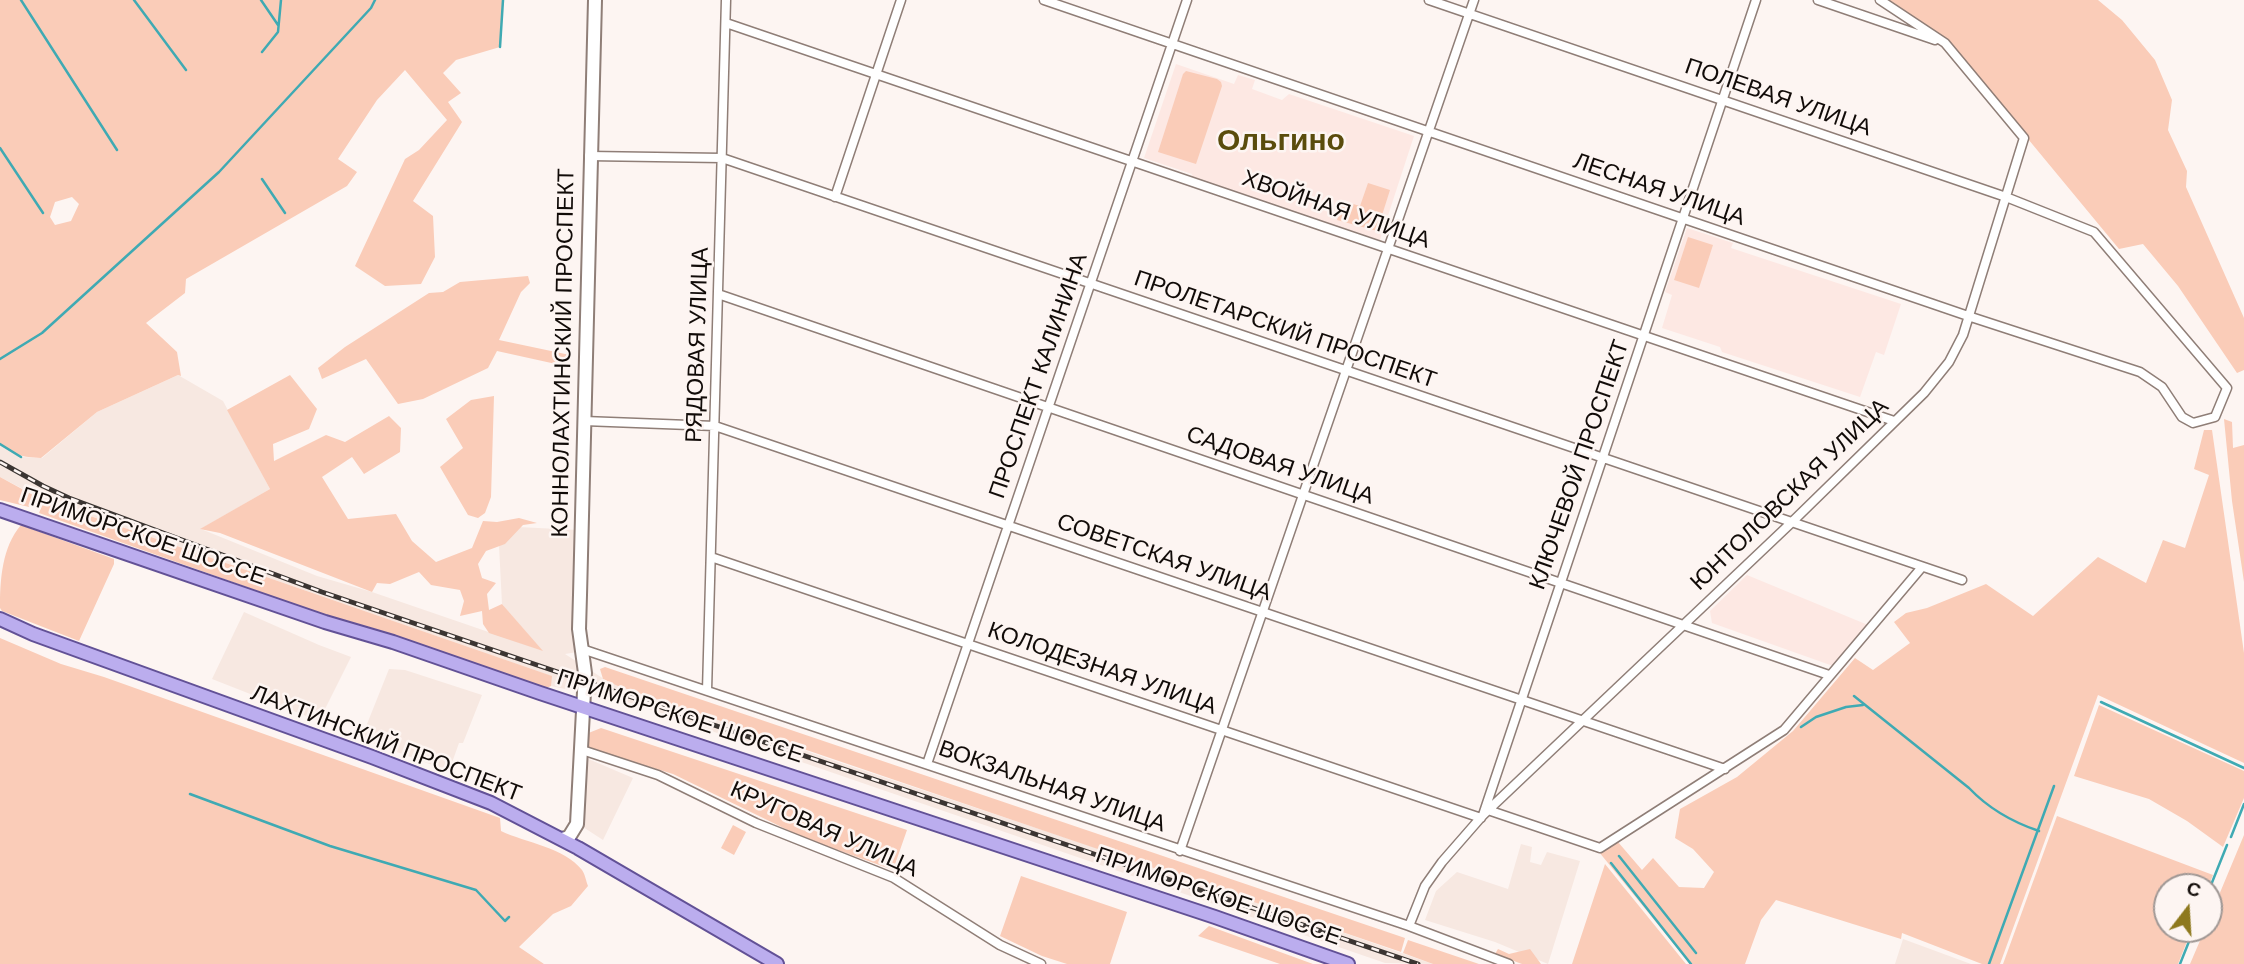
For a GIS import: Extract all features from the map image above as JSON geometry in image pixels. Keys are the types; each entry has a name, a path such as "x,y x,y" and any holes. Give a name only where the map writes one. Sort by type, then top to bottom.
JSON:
{"main road":[{"name":"КОННОЛАХТИНСКИЙ ПРОСПЕКТ","path":"562,839 569,837 577,824 582,750 585,673 579,629 595,0"},
{"name":"ПРИМОРСКОЕ ШОССЕ","path":"0,510 325,622 393,642 1348,964"},
{"name":"ЛАХТИНСКИЙ ПРОСПЕКТ","path":"0,619 33,634 491,803 562,839 777,964"}],"street":[{"name":"РЯДОВАЯ УЛИЦА","path":"706,691 726,0"},
{"path":"835,197 901,0"},
{"name":"ЛЕСНАЯ УЛИЦА","path":"1045,0 1971,317 2140,372 2162,387 2182,417 2193,423 2215,417 2227,388"},
{"name":"ПРОСПЕКТ КАЛИНИНА","path":"927,764 1187,0"},
{"name":"ПОЛЕВАЯ УЛИЦА","path":"1429,0 2006,197 2094,232 2227,388"},
{"path":"1180,851 1474,0"},
{"name":"КЛЮЧЕВОЙ ПРОСПЕКТ","path":"1409,926 1425,886 1484,813 1756,0"},
{"path":"1818,0 1945,44"},
{"path":"1880,0 1945,44"},
{"name":"ХВОЙНАЯ УЛИЦА","path":"726,23 1894,421"},
{"name":"ЮНТОЛОВСКАЯ УЛИЦА","path":"1484,813 1791,523 1924,393 1949,362 1971,317 2024,138 1945,44"},
{"name":"ПРОЛЕТАРСКИЙ ПРОСПЕКТ","path":"589,156 722,159 1962,580"},
{"name":"САДОВАЯ УЛИЦА","path":"718,294 1829,675"},
{"name":"СОВЕТСКАЯ УЛИЦА","path":"584,421 715,426 1725,769"},
{"name":"КОЛОДЕЗНАЯ УЛИЦА","path":"711,557 1222,730 1600,848 1725,769"},
{"path":"1725,769 1784,730 1922,567"},
{"name":"ВОКЗАЛЬНАЯ УЛИЦА","path":"582,649 1409,926 1509,964"},
{"name":"КРУГОВАЯ УЛИЦА","path":"582,750 658,775 756,823 894,878 1000,945 1041,964"}],"shaded area":[{"path":"0,0 503,0 500,47 456,60 443,73 461,93 448,102 462,122 413,201 433,216 435,257 421,284 385,286 355,266 405,159 419,150 447,120 405,70 377,100 338,159 357,172 347,186 186,279 185,293 146,323 177,352 181,376 178,375 97,412 41,458 19,455 0,444","holes":["72,197 79,204 71,221 55,225 50,217 55,202"]},
{"path":"1886,0 2098,0 2122,20 2155,60 2172,100 2168,130 2187,171 2186,187 2244,318 2244,370 2237,373 2178,286 2143,244 2119,249 1947,41"},
{"path":"1176,64 1234,84 1238,75 1255,80 1252,89 1282,100 1289,94 1414,136 1380,240 1191,178 1192,174 1144,158"},
{"path":"1186,71 1217,79 1222,86 1196,164 1158,152"},
{"path":"1368,183 1390,190 1377,231 1337,220 1343,201 1360,206"},
{"path":"1687,228 1733,243 1731,248 1901,304 1884,355 1876,352 1860,397 1722,352 1720,347 1662,328 1672,295 1665,292"},
{"path":"1688,237 1713,245 1699,288 1674,280"},
{"path":"528,276 530,283 521,292 499,340 570,355 565,366 497,351 488,368 423,399 398,404 366,359 322,379 318,368 345,347 429,293 443,292 460,282"},
{"path":"178,375 223,401 270,489 201,529 317,576 541,650 502,604 498,526 578,530 577,652 565,654 604,679 829,759 1187,878 1433,964 1385,963 604,694 603,697 551,686 551,676 44,500 0,477 0,444 21,457 42,458 97,412"},
{"path":"290,375 317,409 309,429 273,444 274,461 326,435 345,442 389,416 401,428 400,452 364,474 352,457 322,477 348,519 396,514 412,541 436,562 472,548 483,521 497,522 519,518 537,523 523,525 505,544 486,551 478,564 482,578 496,583 487,594 489,610 502,604 543,651 489,633 483,624 482,611 460,616 464,601 460,590 431,585 419,572 390,584 377,583 372,592 220,533 200,529 270,489 227,410"},
{"path":"494,396 491,497 485,513 478,518 468,515 440,467 463,448 446,419 471,400"},
{"path":"2224,419 2232,422 2233,448 2244,445 2244,582 2232,501"},
{"path":"2204,430 2212,430 2244,653 2244,763 2098,695 2000,964 1982,964 1902,933 1901,939 1776,900 1761,920 1745,964 1690,964 1599,852 1618,842 1642,870 1653,858 1679,887 1704,888 1714,872 1693,849 1675,838 1680,809 1737,777 1793,731 1855,658 1873,670 1910,643 1894,622 1906,613 1927,608 1986,584 2033,616 2098,557 2146,583 2163,540 2185,548 2209,475 2194,469"},
{"path":"0,477 33,495 29,507 0,500"},
{"path":"44,500 552,676 551,686 544,689 426,651 39,513"},
{"path":"21,525 114,559 79,641 0,608 6,554"},
{"path":"1747,575 1868,625 1833,666 1712,623 1710,611"},
{"path":"244,612 351,657 319,721 212,679"},
{"path":"0,638 61,664 500,818 501,831 555,851 574,862 583,872 588,886 571,906 553,914 519,947 544,964 0,964"},
{"path":"605,667 1405,938 1401,952 618,686 603,679 600,669"},
{"path":"389,669 405,670 482,695 449,771 361,739"},
{"path":"2099,705 2244,771 2244,798 2223,847 2187,821 2149,799 2074,776"},
{"path":"601,728 907,830 893,870 802,837 673,774 588,748 586,734"},
{"path":"586,758 633,778 603,840 583,827"},
{"path":"2057,816 2208,873 2153,873 2153,943 2186,943 2178,964 2003,964"},
{"path":"733,825 746,832 734,855 721,848"},
{"path":"2244,835 2244,964 2190,964 2199,943 2223,943 2223,885"},
{"path":"1521,844 1532,847 1530,862 1541,865 1547,852 1580,861 1548,964 1495,942 1425,920 1436,891 1457,872 1508,889"},
{"path":"1605,864 1686,964 1572,964"},
{"path":"1021,876 1127,912 1110,964 1067,964 1042,956 1000,936"},
{"path":"1209,926 1313,964 1280,964 1198,936"},
{"path":"1903,939 1971,964 1895,964"},
{"path":"1408,940 1479,964 1433,964 1403,953"},
{"path":"1498,949 1509,954 1530,949 1541,964 1522,964 1495,954"}],"waterway":[{"path":"21,0 117,150"},
{"path":"134,0 186,70"},
{"path":"261,0 278,25"},
{"path":"262,52 278,32 281,0"},
{"path":"0,359 42,333 219,172 371,8 375,0"},
{"path":"500,47 503,0"},
{"path":"0,148 43,213"},
{"path":"262,179 285,213"},
{"path":"0,444 21,457"},
{"path":"1854,696 1993,808 2010,819 2039,831"},
{"path":"2101,702 2244,768"},
{"path":"1801,727 1816,717 1846,707 1863,705"},
{"path":"1989,964 2054,786"},
{"path":"190,794 330,846 476,890 505,921 509,917"},
{"path":"2231,837 2244,804"},
{"path":"2216,873 2227,845"},
{"path":"1619,856 1696,953"},
{"path":"1611,863 1691,964"},
{"path":"2180,964 2188,943"}],"railway":[{"path":"0,462 69,498 322,592 1418,964"}],"district":[{"name":"Ольгино","path":"1281,142"}]}
